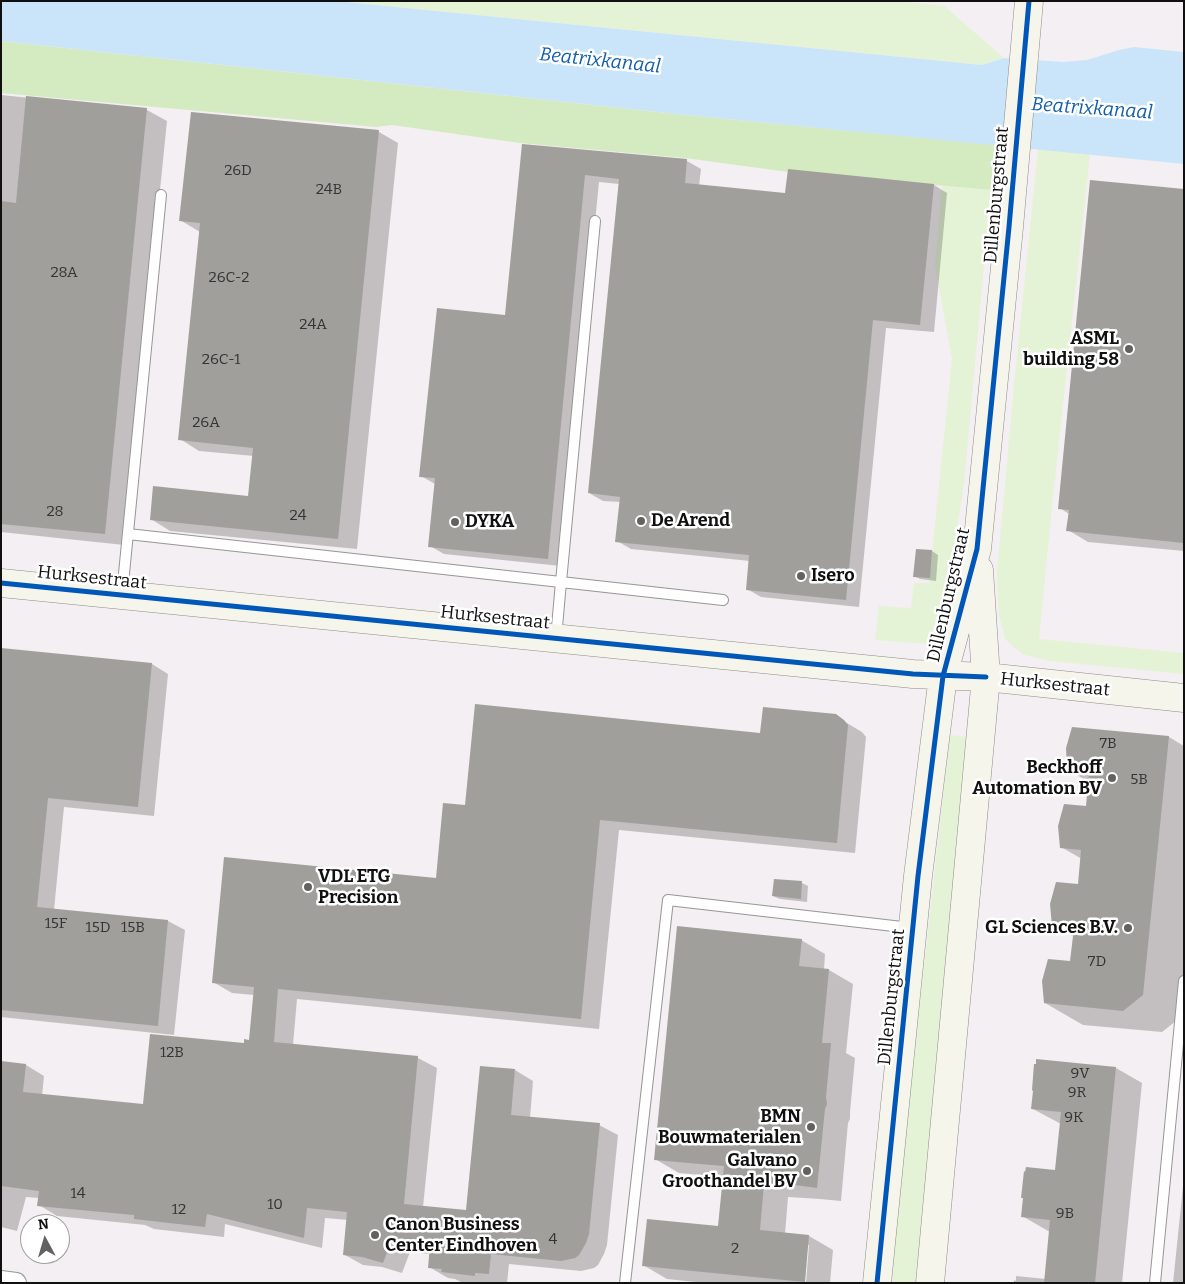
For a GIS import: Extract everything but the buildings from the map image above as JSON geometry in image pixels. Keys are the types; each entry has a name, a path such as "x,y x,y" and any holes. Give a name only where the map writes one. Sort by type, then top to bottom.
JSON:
{"street":[{"name":"Dillenburgstraat","path":"877,1283 912,928 943,676 977,548 1029,1"},
{"name":"Dillenburgstraat","path":"930,1283 986,677 977,548"},
{"name":"Hurksestraat","path":"1,583 943,676 986,677 1184,698"},
{"path":"1,1281 16,1283"}],"lane":[{"path":"122,595 161,195"},
{"path":"556,638 595,221"},
{"path":"128,534 723,600"},
{"path":"625,1283 668,900 912,928"},
{"path":"1155,1283 1184,981"}],"shaded area":[{"path":"1,1 1184,1 1184,1283 1,1283"}],"green space":[{"path":"335,1 898,1 944,6 1004,58 982,65"},
{"path":"1,41 667,113 995,145 991,190 788,172 685,158 520,143 392,125 376,127 1,93"},
{"path":"1038,149 1090,154 1039,639 1184,653 1184,674 1050,661 1022,654 1005,639 999,615 997,573"},
{"path":"942,186 991,190 964,484 949,579 928,644 875,640 879,606 911,608 914,583 929,583 952,359 935,265"},
{"path":"950,735 970,737 917,1283 892,1283 901,1172"}],"water":[{"name":"Beatrixkanaal","path":"1,1 335,1 982,65 1004,58 1063,62 1087,60 1134,47 1184,52 1184,164 667,113 1,41"}],"cycle path":[{"path":"877,1283 918,876 943,676 977,549 1029,1"},
{"path":"1,583 913,674 986,677"}],"place":[{"name":"ASML building 58","path":"1129,349"},
{"name":"De Arend","path":"641,521"},
{"name":"DYKA","path":"455,522"},
{"name":"Isero","path":"801,576"},
{"name":"Beckhoff Automation BV","path":"1112,778"},
{"name":"VDL ETG Precision","path":"308,887"},
{"name":"GL Sciences B.V.","path":"1128,928"},
{"name":"BMN Bouwmaterialen","path":"811,1127"},
{"name":"Galvano Groothandel BV","path":"807,1171"},
{"name":"Canon Business Center Eindhoven","path":"375,1235"}]}
